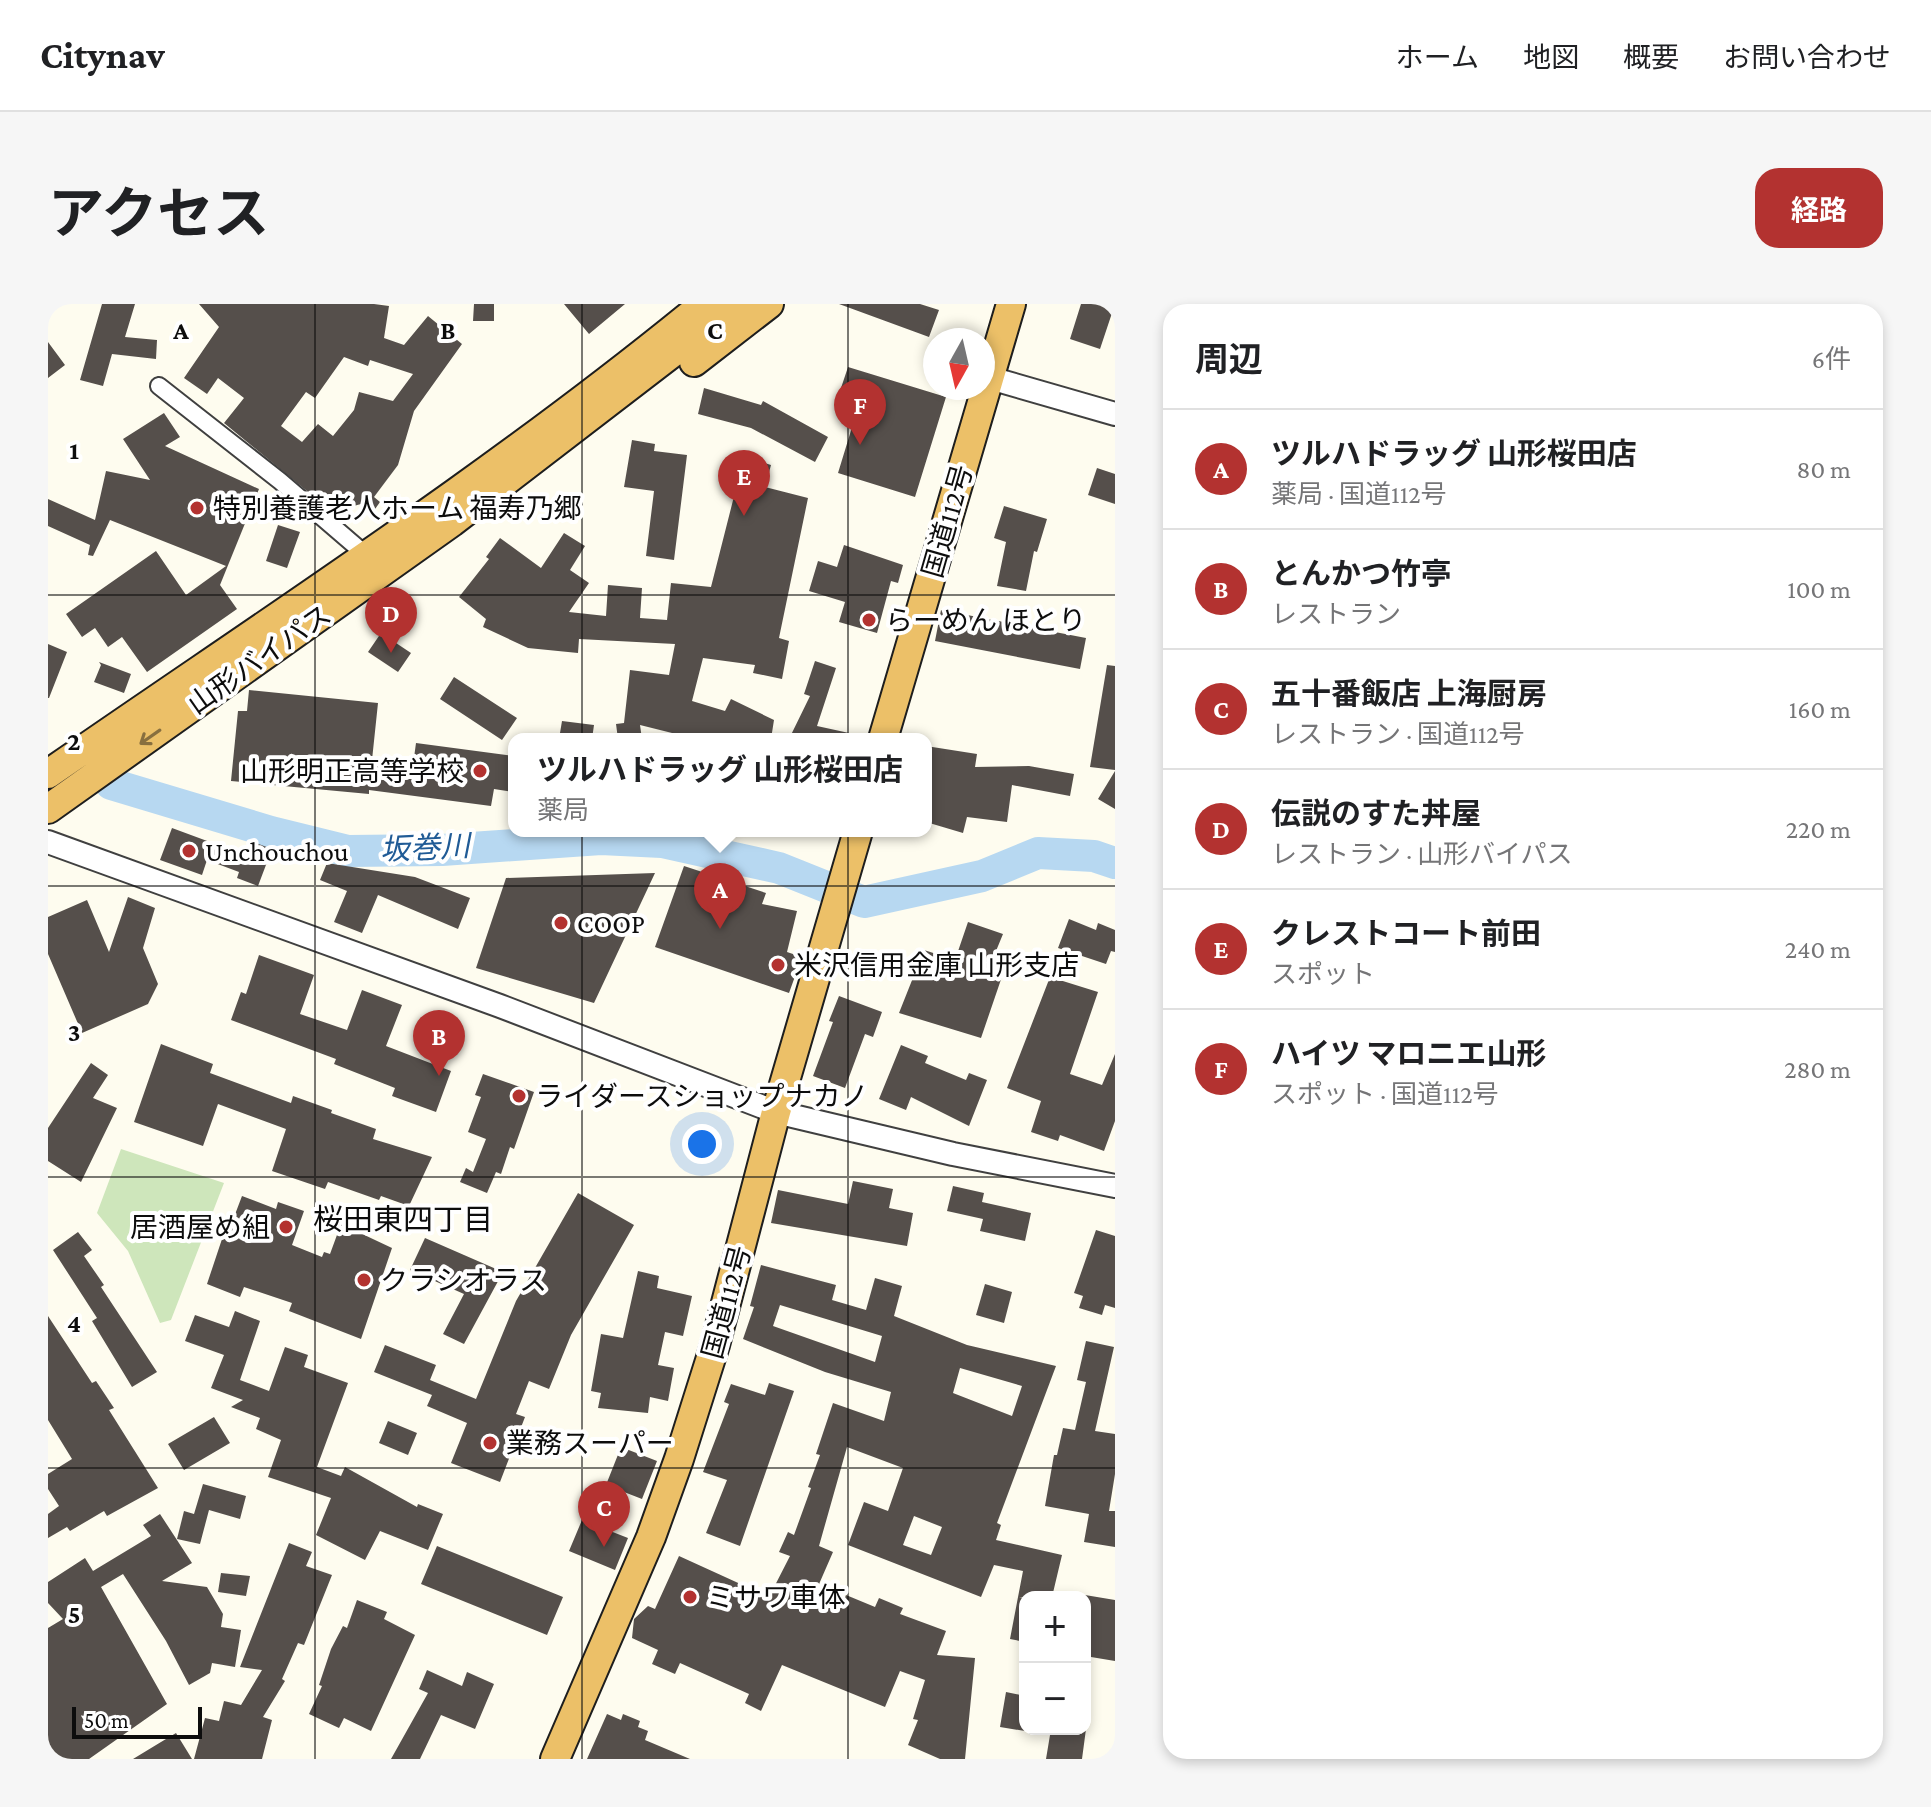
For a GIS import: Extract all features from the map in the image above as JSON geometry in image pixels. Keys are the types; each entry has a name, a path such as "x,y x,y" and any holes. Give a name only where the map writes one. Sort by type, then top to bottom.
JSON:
{"highway":[{"path":"408,527 683,304"},
{"name":"山形バイパス","path":"48,809 396,561 640,368 704,304"},
{"name":"山形バイパス","path":"48,774 736,304"},
{"path":"396,561 476,515 662,387 769,304"},
{"name":"国道112号","path":"995,360 1011,304"},
{"name":"国道112号","path":"885,733 983,400"},
{"name":"国道112号","path":"555,1759 610,1636 672,1478 715,1345 776,1112 856,837"}],"street":[{"path":"995,379 1115,414"},
{"path":"159,386 280,481 366,555"},
{"path":"48,842 500,1006 776,1112 953,1154 1115,1186"}],"green space":[{"path":"121,1149 224,1183 171,1320 160,1323 128,1251 97,1213"}],"building":[{"path":"102,304 135,304 125,337 157,340 156,359 112,354 103,386 80,380"},
{"path":"199,304 374,304 389,306 384,338 404,345 428,316 462,344 414,411 398,465 374,497 380,502 373,512 361,504 350,507 341,519 224,423 244,398 218,378 207,394 184,378 219,327","holes":["344,357 368,366 370,360 413,374 393,401 359,392 354,410 333,436 318,424 302,442 281,426 306,392 315,398"]},
{"path":"474,304 494,304 494,321 473,321"},
{"path":"564,304 625,304 589,334"},
{"path":"839,304 920,304 939,310 932,328 923,328 923,335"},
{"path":"1081,304 1115,304 1100,349 1070,339"},
{"path":"48,342 65,365 48,378"},
{"path":"848,367 923,390 923,400 945,400 915,497 838,473 864,388 855,385 842,409 835,406"},
{"path":"704,388 761,405 763,401 828,437 815,462 751,428 698,414"},
{"path":"164,413 180,437 165,446 259,489 220,585 237,609 147,672 122,637 108,647 95,628 82,637 66,614 156,551 186,595 226,566 110,520 93,556 88,555 90,545 48,526 48,499 95,520 106,471 150,480 123,439"},
{"path":"632,440 655,444 654,451 687,455 674,560 646,556 654,491 624,487"},
{"path":"744,457 771,465 765,487 808,498 779,638 789,641 782,679 753,673 755,665 703,658 692,701 725,711 731,699 774,720 772,733 672,733 640,725 641,733 617,733 616,724 624,723 630,670 669,675 675,644 579,639 578,653 528,648 483,627 486,619 459,597 489,559 486,557 500,538 541,568 564,533 585,546 570,570 589,583 569,612 606,616 608,585 642,588 640,618 667,620 671,583 711,587"},
{"path":"1097,468 1115,474 1115,504 1088,495"},
{"path":"1004,506 1047,519 1037,552 1034,551 1026,591 997,586 1006,542 994,538"},
{"path":"278,525 300,532 287,568 266,561"},
{"path":"844,545 903,565 898,583 891,581 877,633 839,622 845,602 809,591 818,561 837,567"},
{"path":"941,610 1086,638 1080,669 935,641"},
{"path":"381,633 411,653 398,672 368,652"},
{"path":"48,644 67,652 49,698 48,698"},
{"path":"815,661 836,668 817,726 849,733 792,733 810,696 804,694"},
{"path":"99,662 131,674 124,693 94,682 101,665"},
{"path":"1107,665 1115,666 1115,770 1090,767"},
{"path":"454,677 517,718 502,740 440,699"},
{"path":"249,690 378,703 372,760 413,765 416,743 508,755 508,791 494,789 491,806 369,790 369,794 231,781 238,711 247,711"},
{"path":"562,721 594,725 593,733 560,733"},
{"path":"932,747 977,754 975,767 1029,766 1074,774 1070,796 1012,785 1007,822 967,817 963,833 932,824"},
{"path":"1115,771 1115,809 1098,799"},
{"path":"172,828 245,855 251,841 272,849 258,886 237,878 239,872 207,860 202,875 160,860"},
{"path":"327,863 415,877 470,898 458,929 378,895 362,933 334,922 347,891 320,880"},
{"path":"684,866 766,893 762,904 797,911 787,952 802,957 789,993 655,947"},
{"name":"COOP","path":"655,873 594,1003 476,968 506,878"},
{"path":"128,897 155,908 143,948 158,984 148,1004 82,1033 48,954 48,917 87,900 109,952"},
{"path":"1069,919 1096,930 1098,923 1115,930 1115,952 1111,951 1106,964 1058,948"},
{"path":"968,922 1003,934 996,951 1009,956 981,1038 899,1013 924,950 955,960"},
{"path":"259,955 314,975 300,1014 347,1030 362,990 402,1005 386,1046 451,1071 436,1112 392,1096 395,1088 334,1064 336,1059 231,1020 241,992 246,994"},
{"path":"1050,977 1098,992 1070,1074 1102,1085 1115,1054 1115,1121 1104,1151 1060,1135 1058,1141 1031,1132 1041,1101 1007,1088"},
{"path":"839,996 882,1012 873,1037 865,1034 845,1088 813,1076"},
{"path":"161,1044 213,1064 210,1073 291,1103 293,1096 332,1110 331,1113 376,1129 373,1139 432,1157 409,1206 381,1196 379,1200 328,1182 325,1189 272,1171 286,1129 218,1104 203,1146 134,1122"},
{"path":"901,1045 928,1056 925,1063 966,1080 969,1073 987,1080 969,1126 911,1097 906,1110 879,1099"},
{"path":"91,1063 108,1075 93,1098 117,1108 81,1182 48,1161 48,1128"},
{"path":"483,1074 534,1092 514,1149 510,1147 501,1174 496,1172 487,1193 460,1182 466,1168 473,1172 486,1139 468,1132 481,1097 475,1095"},
{"path":"853,1181 893,1189 889,1208 913,1213 907,1246 771,1223 778,1190 848,1204"},
{"path":"953,1186 984,1193 982,1202 1031,1213 1025,1241 980,1231 983,1219 947,1211"},
{"path":"578,1193 634,1225 571,1335 549,1389 529,1381 516,1414 525,1417 500,1482 451,1463 467,1423 427,1406 432,1395 374,1372 385,1345 436,1365 430,1380 476,1399 516,1301"},
{"path":"242,1196 276,1209 278,1202 304,1211 292,1245 322,1257 324,1252 330,1254 341,1224 392,1248 361,1339 289,1311 292,1303 244,1287 240,1297 207,1284 227,1224 231,1225"},
{"path":"1096,1230 1115,1236 1115,1308 1105,1305 1102,1315 1079,1308 1083,1296 1074,1293"},
{"path":"78,1232 92,1250 84,1256 104,1285 101,1287 157,1372 132,1387 92,1321 97,1318 53,1250"},
{"path":"425,1238 503,1272 464,1344 443,1334 464,1294 410,1270"},
{"path":"761,1265 836,1285 832,1300 866,1310 875,1278 902,1286 894,1316 967,1345 1056,1366 997,1523 1001,1525 996,1540 1062,1555 1053,1591 1019,1591 1023,1571 994,1565 981,1597 848,1545 864,1502 888,1511 903,1468 847,1447 819,1546 833,1552 816,1591 843,1603 846,1595 875,1607 879,1598 903,1608 900,1614 946,1631 937,1655 975,1658 965,1759 940,1759 908,1745 918,1720 913,1719 925,1680 900,1671 885,1707 782,1665 761,1711 745,1703 749,1694 680,1663 675,1674 652,1664 658,1650 632,1638 634,1619 648,1606 655,1609 679,1556 769,1597 790,1556 779,1552 788,1532 794,1535 811,1488 808,1487 820,1455 816,1454 833,1403 884,1421 891,1392 825,1372 743,1339 754,1307 750,1306","holes":["780,1305 882,1336 875,1362 773,1326","960,1368 1022,1386 1012,1416 953,1393","914,1516 942,1527 931,1555 903,1545"]},
{"path":"638,1271 659,1276 657,1288 692,1296 683,1336 665,1332 658,1365 674,1368 668,1401 650,1397 648,1413 598,1408 601,1393 591,1391 601,1334 623,1338"},
{"path":"985,1284 1012,1292 1004,1323 976,1315"},
{"path":"235,1311 260,1321 240,1380 269,1391 285,1347 308,1355 304,1367 348,1383 317,1467 341,1476 345,1467 417,1507 418,1504 443,1514 428,1550 380,1531 365,1560 316,1535 331,1498 268,1477 281,1440 256,1429 260,1418 231,1407 243,1400 211,1388 224,1355 185,1341 195,1315 229,1327"},
{"path":"48,1316 92,1383 96,1381 114,1408 109,1410 158,1488 107,1516 104,1511 70,1531 67,1527 48,1538 48,1514 59,1506 48,1489 48,1474 72,1459 48,1420"},
{"path":"1086,1341 1114,1347 1095,1431 1115,1434 1115,1474 1109,1511 1115,1511 1115,1547 1084,1542 1089,1514 1045,1506 1054,1455 1057,1455 1063,1428 1075,1430 1086,1382 1077,1380"},
{"path":"769,1383 794,1391 740,1546 706,1533 727,1480 703,1472 729,1404 724,1402 731,1384 765,1395"},
{"path":"214,1417 230,1443 184,1470 168,1444"},
{"path":"388,1421 417,1433 408,1455 379,1443"},
{"path":"621,1447 657,1461 642,1499 606,1485"},
{"path":"203,1484 246,1496 240,1519 209,1510 200,1544 177,1539 184,1511 194,1514"},
{"path":"160,1514 192,1563 162,1581 207,1587 223,1614 221,1627 241,1630 235,1667 212,1663 210,1673 189,1685 166,1641 123,1574 101,1587 167,1704 89,1759 48,1759 48,1628 63,1619 48,1603 48,1582 85,1558 93,1571 151,1536 143,1525"},
{"path":"582,1520 628,1538 615,1570 569,1551"},
{"path":"289,1543 312,1552 306,1566 332,1575 304,1645 298,1643 282,1679 285,1681 263,1717 272,1720 262,1759 194,1759 205,1718 219,1721 224,1701 241,1705 262,1670 240,1667"},
{"path":"437,1546 563,1597 547,1635 421,1584"},
{"path":"221,1573 250,1576 246,1596 218,1592"},
{"path":"1019,1592 1019,1641 1010,1639"},
{"path":"1091,1596 1115,1600 1115,1661 1091,1657"},
{"path":"357,1600 387,1612 384,1619 415,1635 371,1731 344,1718 339,1728 309,1714 322,1686 319,1685 331,1649 343,1626 347,1628"},
{"path":"427,1670 462,1686 467,1672 494,1684 475,1729 441,1715 420,1759 391,1759 428,1693 419,1689"},
{"path":"1006,1692 1019,1695 1019,1730 1000,1727"},
{"path":"607,1714 621,1720 623,1714 640,1721 638,1727 648,1731 645,1740 690,1759 587,1759"},
{"path":"176,1733 192,1759 133,1759 161,1742"},
{"path":"1050,1735 1085,1735 1082,1759 1046,1759"}],"waterway":[{"name":"坂巻川","path":"111,784 271,832 348,851 442,850 601,839 662,842 779,868 864,902 982,876 1038,853 1094,856 1115,863"}],"place":[{"name":"ハイツ マロニエ山形","path":"860,445"},
{"name":"特別養護老人ホーム 福寿乃郷","path":"197,508"},
{"name":"クレストコート前田","path":"744,516"},
{"name":"らーめん ほとり","path":"869,620"},
{"name":"伝説のすた丼屋","path":"391,653"},
{"name":"山形明正高等学校","path":"480,771"},
{"name":"Unchouchou","path":"189,851"},
{"name":"COOP","path":"561,923"},
{"name":"ツルハドラッグ 山形桜田店","path":"720,929"},
{"name":"米沢信用金庫 山形支店","path":"778,965"},
{"name":"とんかつ竹亭","path":"439,1076"},
{"name":"ライダースショップナカノ","path":"519,1096"},
{"name":"居酒屋め組","path":"286,1227"},
{"name":"クラシオラス","path":"364,1280"},
{"name":"業務スーパー","path":"490,1443"},
{"name":"五十番飯店 上海厨房","path":"604,1547"},
{"name":"ミサワ車体","path":"690,1597"}],"district":[{"name":"桜田東四丁目","path":"403,1220"}]}
